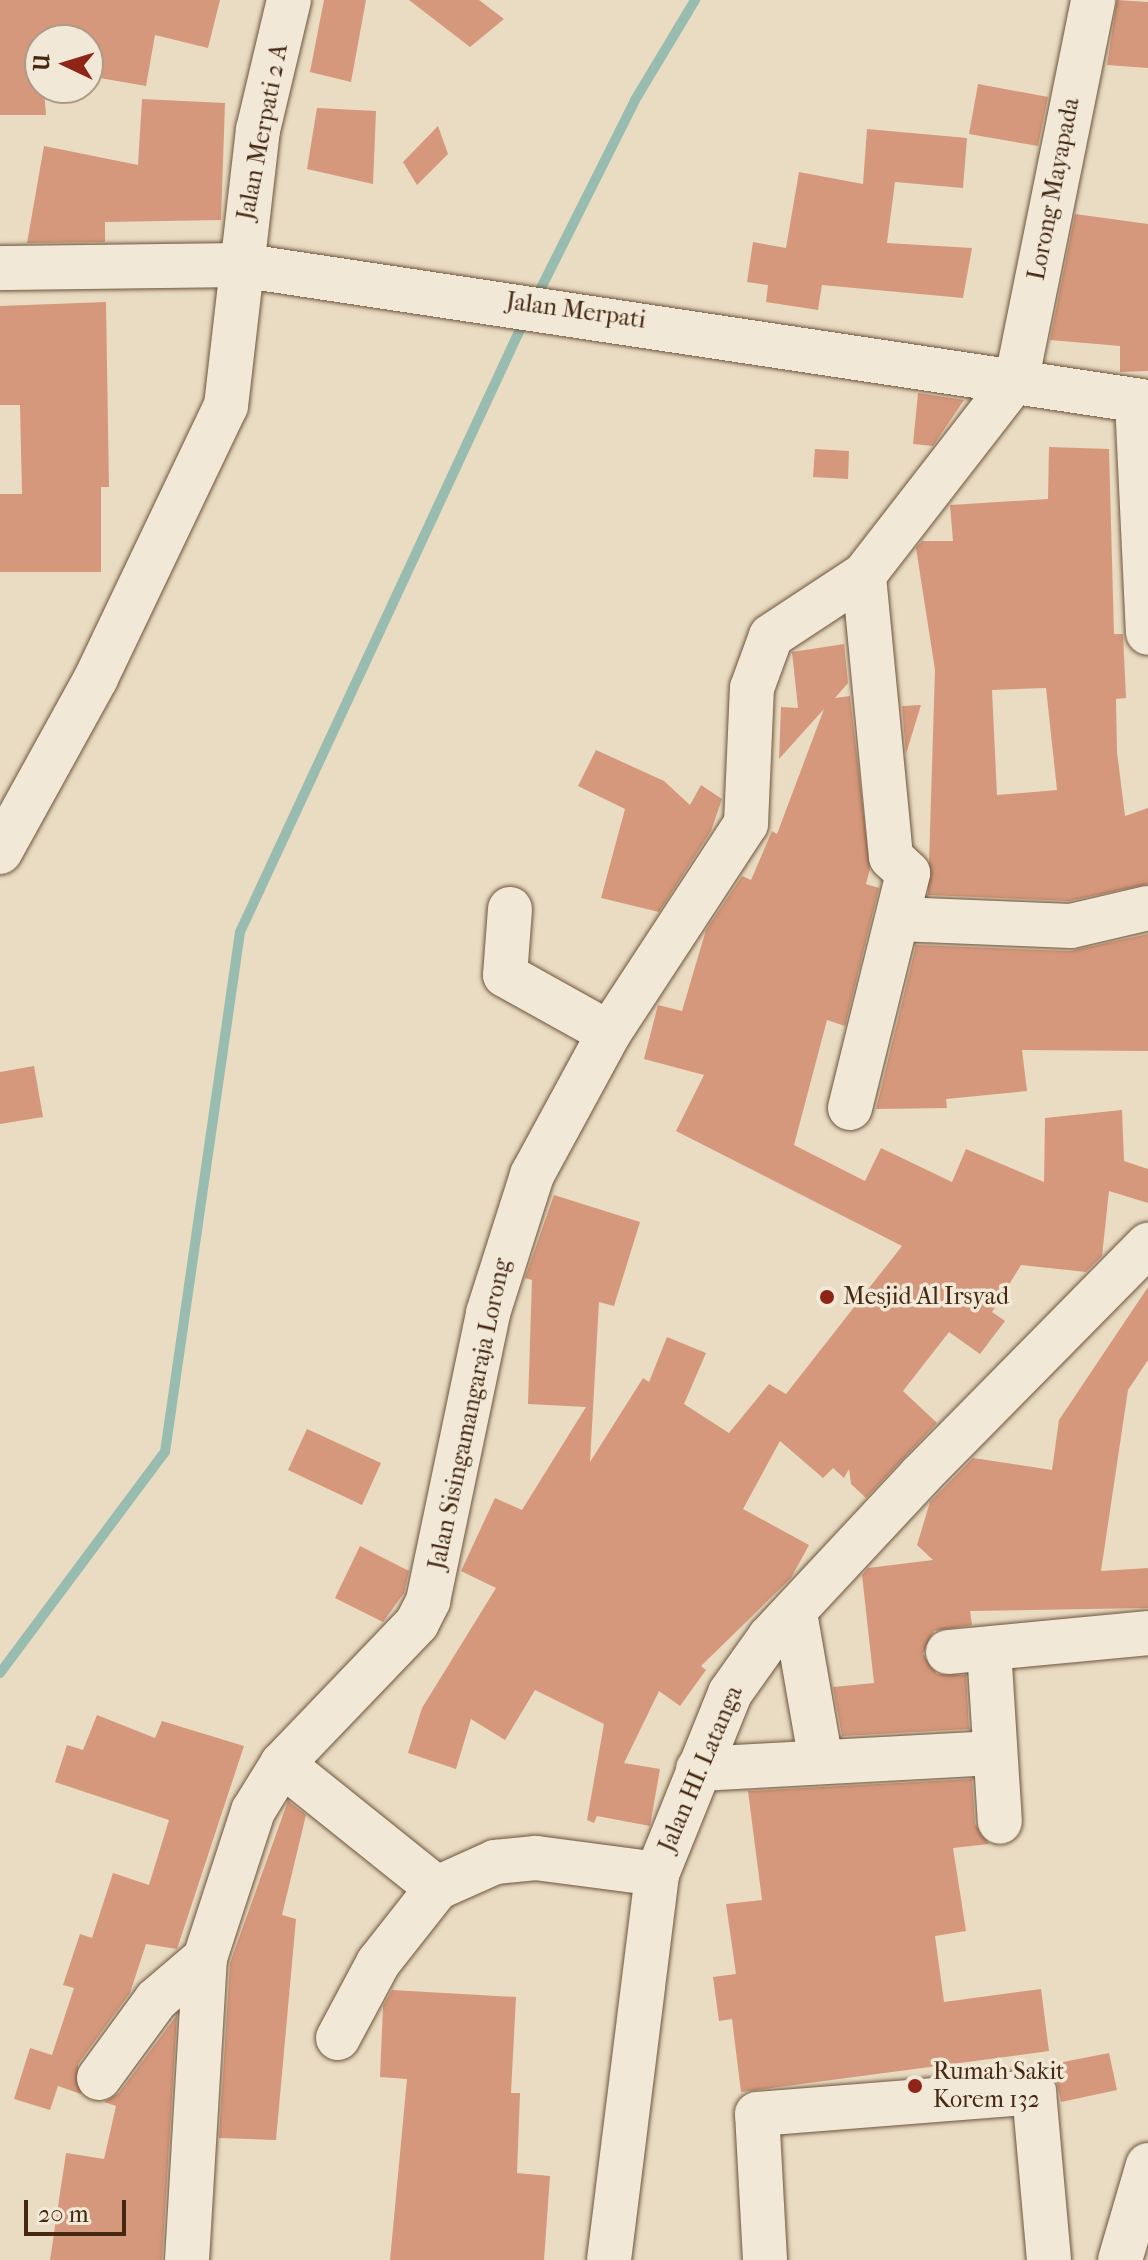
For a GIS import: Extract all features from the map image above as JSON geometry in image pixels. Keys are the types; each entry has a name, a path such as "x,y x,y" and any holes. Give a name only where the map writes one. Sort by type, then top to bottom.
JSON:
{"street":[{"name":"Jalan Merpati 2 A","path":"5,832 96,678 226,406 239,265 258,130 289,0"},
{"name":"Lorong Mayapada","path":"1017,378 1093,0"},
{"name":"Jalan Merpati","path":"0,268 239,265 627,318 1017,378 1142,401"},
{"name":"Jalan Sisingamangaraja Lorong","path":"187,2260 205,1958 253,1811 282,1764 417,1623 428,1601 501,1264 550,1135 609,1033 689,920 752,810 752,688 771,636 864,575 1017,378"},
{"path":"1142,401 1148,633"},
{"path":"850,1108 908,873 891,857 864,575"},
{"path":"898,919 1071,926 1148,908"},
{"path":"510,909 505,975 609,1033"},
{"name":"Jalan HI. Latanga","path":"609,2260 657,1874 698,1769 740,1676 795,1613 1148,1245"},
{"path":"795,1613 821,1762"},
{"path":"1000,1822 995,1753 968,1651 1148,1633"},
{"path":"698,1769 995,1753"},
{"path":"282,1764 437,1888"},
{"path":"338,2038 378,1963 437,1888 495,1862 536,1858 657,1874"},
{"path":"99,2078 156,2000 205,1958"},
{"path":"765,2260 757,2114 1034,2092 1049,2260"},
{"path":"1120,2260 1148,2165"}],"building":[{"path":"0,0 220,0 208,48 155,35 146,86 104,79 104,24 24,24 24,104 45,104 46,115 0,115"},
{"path":"324,0 366,0 351,82 310,72"},
{"path":"409,0 479,0 504,19 470,47"},
{"path":"1117,0 1148,2 1148,68 1107,65"},
{"path":"978,84 1048,97 1038,146 969,134"},
{"path":"142,99 225,103 221,220 105,222 105,242 27,243 44,146 138,165"},
{"path":"317,108 376,111 373,184 307,169"},
{"path":"438,126 448,154 417,185 403,162"},
{"path":"867,129 967,138 963,188 895,182 887,243 972,248 963,298 822,285 818,310 766,302 768,285 747,282 753,242 786,248 799,172 863,184"},
{"path":"1075,214 1148,224 1148,371 1120,372 1120,346 1050,340"},
{"path":"106,302 109,487 101,487 101,572 0,572 0,494 22,494 20,405 0,405 0,306"},
{"path":"918,393 964,400 933,446 913,444"},
{"path":"1049,447 1109,449 1114,634 1123,634 1126,698 1116,699 1117,752 1125,816 1148,808 1148,884 1069,901 928,895 935,670 916,548 922,541 953,541 950,505 1048,499","holes":["1046,688 1057,790 997,795 992,690"]},
{"path":"815,449 849,451 848,479 813,477"},
{"path":"844,644 848,683 835,698 850,696 870,869 866,884 879,888 845,1026 827,1020 794,1145 865,1181 881,1148 952,1182 966,1149 1044,1182 1045,1118 1122,1110 1124,1161 1148,1169 1148,1203 1109,1191 1102,1256 1086,1272 1021,1265 992,1312 1005,1321 980,1354 949,1332 903,1391 937,1423 866,1498 851,1484 849,1469 844,1478 833,1468 823,1478 780,1441 743,1509 809,1545 791,1578 701,1666 706,1670 680,1706 659,1691 624,1763 660,1769 650,1826 597,1816 594,1823 587,1820 604,1724 535,1690 505,1740 471,1719 456,1769 408,1753 422,1708 496,1588 461,1571 495,1498 522,1510 586,1407 528,1404 532,1280 525,1278 554,1195 640,1222 614,1306 599,1302 590,1462 643,1378 649,1382 667,1337 706,1353 684,1404 729,1433 769,1384 786,1394 902,1246 676,1131 704,1075 644,1059 658,1005 682,1011 706,930 742,876 751,880 772,831 777,834 824,709 779,759 781,707 798,708 792,652"},
{"path":"921,705 906,754 902,706"},
{"path":"596,750 664,781 690,805 701,785 722,799 711,831 659,912 601,898 625,809 578,786"},
{"path":"1148,934 1148,1051 1022,1050 1027,1091 946,1099 947,1108 876,1109 916,945 1070,951"},
{"path":"34,1066 43,1117 0,1124 0,1072"},
{"path":"1148,1287 1148,1360 1128,1390 1101,1571 1148,1568 1148,1608 970,1611 972,1625 934,1631 923,1654 937,1674 966,1675 969,1729 842,1736 833,1687 874,1683 862,1575 868,1568 933,1560 917,1545 930,1502 973,1458 1052,1470 1059,1420"},
{"path":"307,1429 381,1463 362,1505 288,1470"},
{"path":"360,1546 409,1571 404,1593 383,1622 335,1598"},
{"path":"97,1715 155,1738 162,1721 244,1746 177,1949 146,1944 130,1993 78,2064 81,2094 58,2086 50,2110 14,2099 30,2048 52,2055 74,1988 63,1985 80,1934 92,1938 113,1873 149,1885 169,1820 55,1782 67,1745 83,1750"},
{"path":"972,1779 975,1824 989,1844 953,1848 966,1931 935,1936 944,2002 1041,1989 1049,2051 741,2092 732,2019 719,2021 713,1977 736,1974 726,1904 762,1900 748,1791"},
{"path":"288,1801 306,1815 282,1915 296,1919 276,2140 219,2138 230,1963"},
{"path":"392,1990 516,1997 511,2093 520,2093 517,2173 550,2176 544,2260 390,2260 407,2079 380,2077 383,2006"},
{"path":"177,2015 162,2260 50,2260 66,2153 104,2159 116,2106 104,2102 119,2093"},
{"path":"1109,2053 1117,2090 1061,2102 1053,2064"}],"waterway":[{"path":"536,298 635,100 695,0"},
{"path":"0,1673 165,1452 240,932 525,319"}],"place":[{"name":"Mesjid Al Irsyad","path":"827,1297"},
{"name":"Rumah Sakit Korem 132","path":"915,2086"}]}
